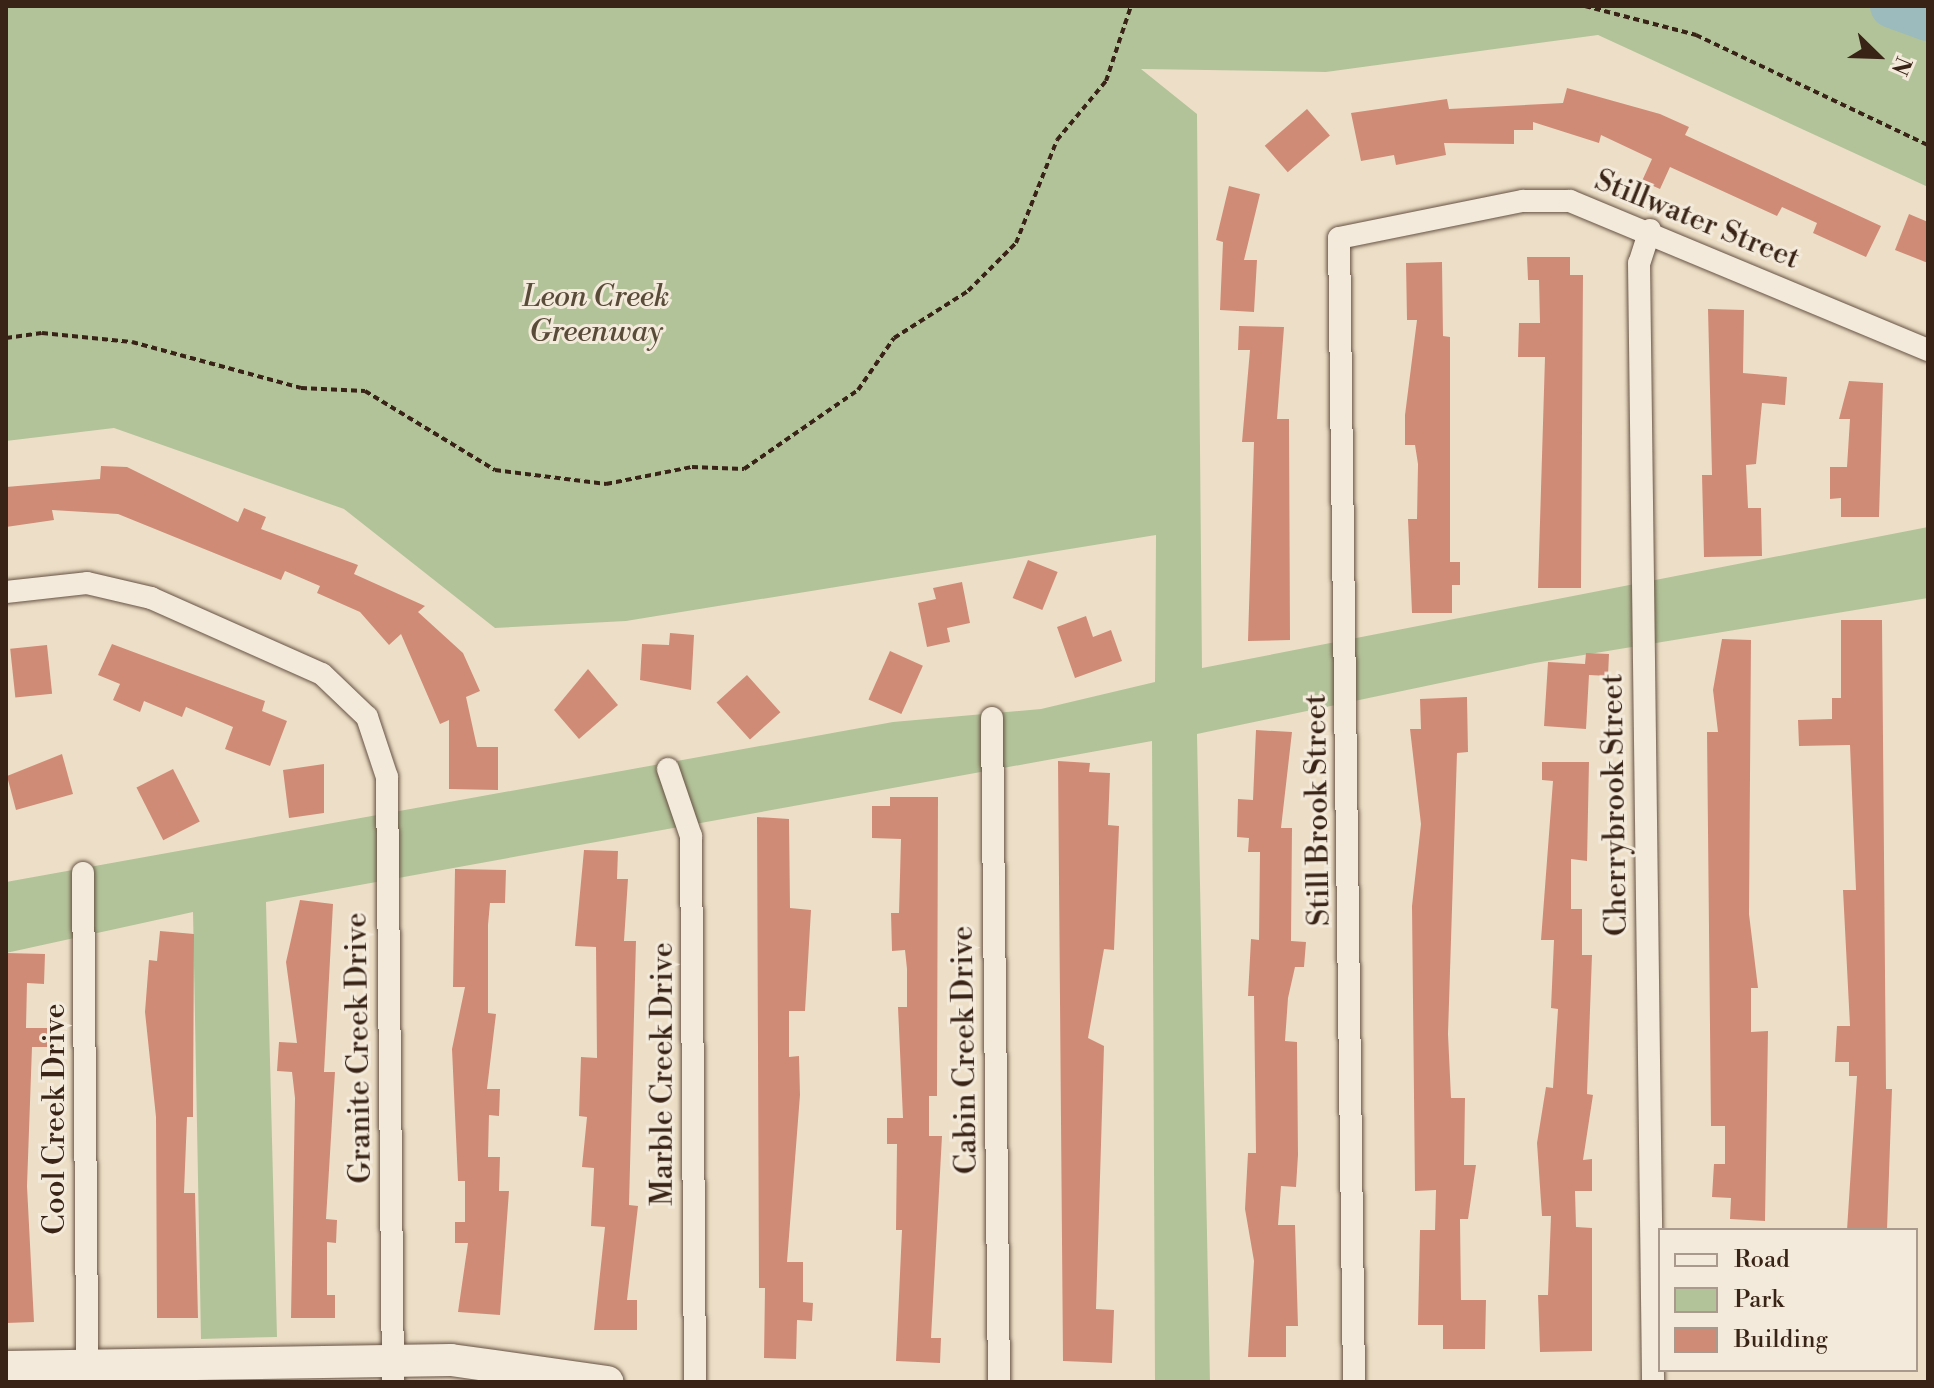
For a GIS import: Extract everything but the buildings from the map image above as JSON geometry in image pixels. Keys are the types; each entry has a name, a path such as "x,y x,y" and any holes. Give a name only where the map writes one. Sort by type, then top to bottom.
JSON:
{"street":[{"name":"Stillwater Street","path":"1339,238 1539,199 1600,208 1928,350"},
{"name":"Cherrybrook Street","path":"1650,230 1639,278 1653,1382"},
{"name":"Still Brook Street","path":"1339,238 1354,1382"},
{"name":"Granite Creek Drive","path":"6,592 87,583 151,598 322,674 367,717 387,777 393,1373"},
{"name":"Cabin Creek Drive","path":"992,718 999,1382"},
{"name":"Marble Creek Drive","path":"668,769 691,836 695,1382"},
{"name":"Cool Creek Drive","path":"83,873 87,1365"},
{"path":"6,1367 87,1365 393,1373 451,1360 607,1382"}],"path":[{"path":"6,338 42,333 132,342 301,388 365,391 495,470 606,484 668,470 744,469 858,390 894,338 968,291 1016,243 1057,140 1106,81 1131,6"},
{"path":"1585,6 1723,46 1928,145"}],"green space":[{"name":"Leon Creek Greenway","path":"6,6 1928,6 1928,187 1598,35 1326,72 1141,69 1197,114 1202,668 1928,527 1928,598 1535,663 1197,734 1210,1382 1155,1382 1152,741 266,902 277,1337 201,1339 193,912 6,953 6,882 893,722 1041,709 1155,682 1156,535 626,621 495,628 344,509 114,428 6,441"}],"waterway":[{"path":"1892,6 1928,19"}]}
